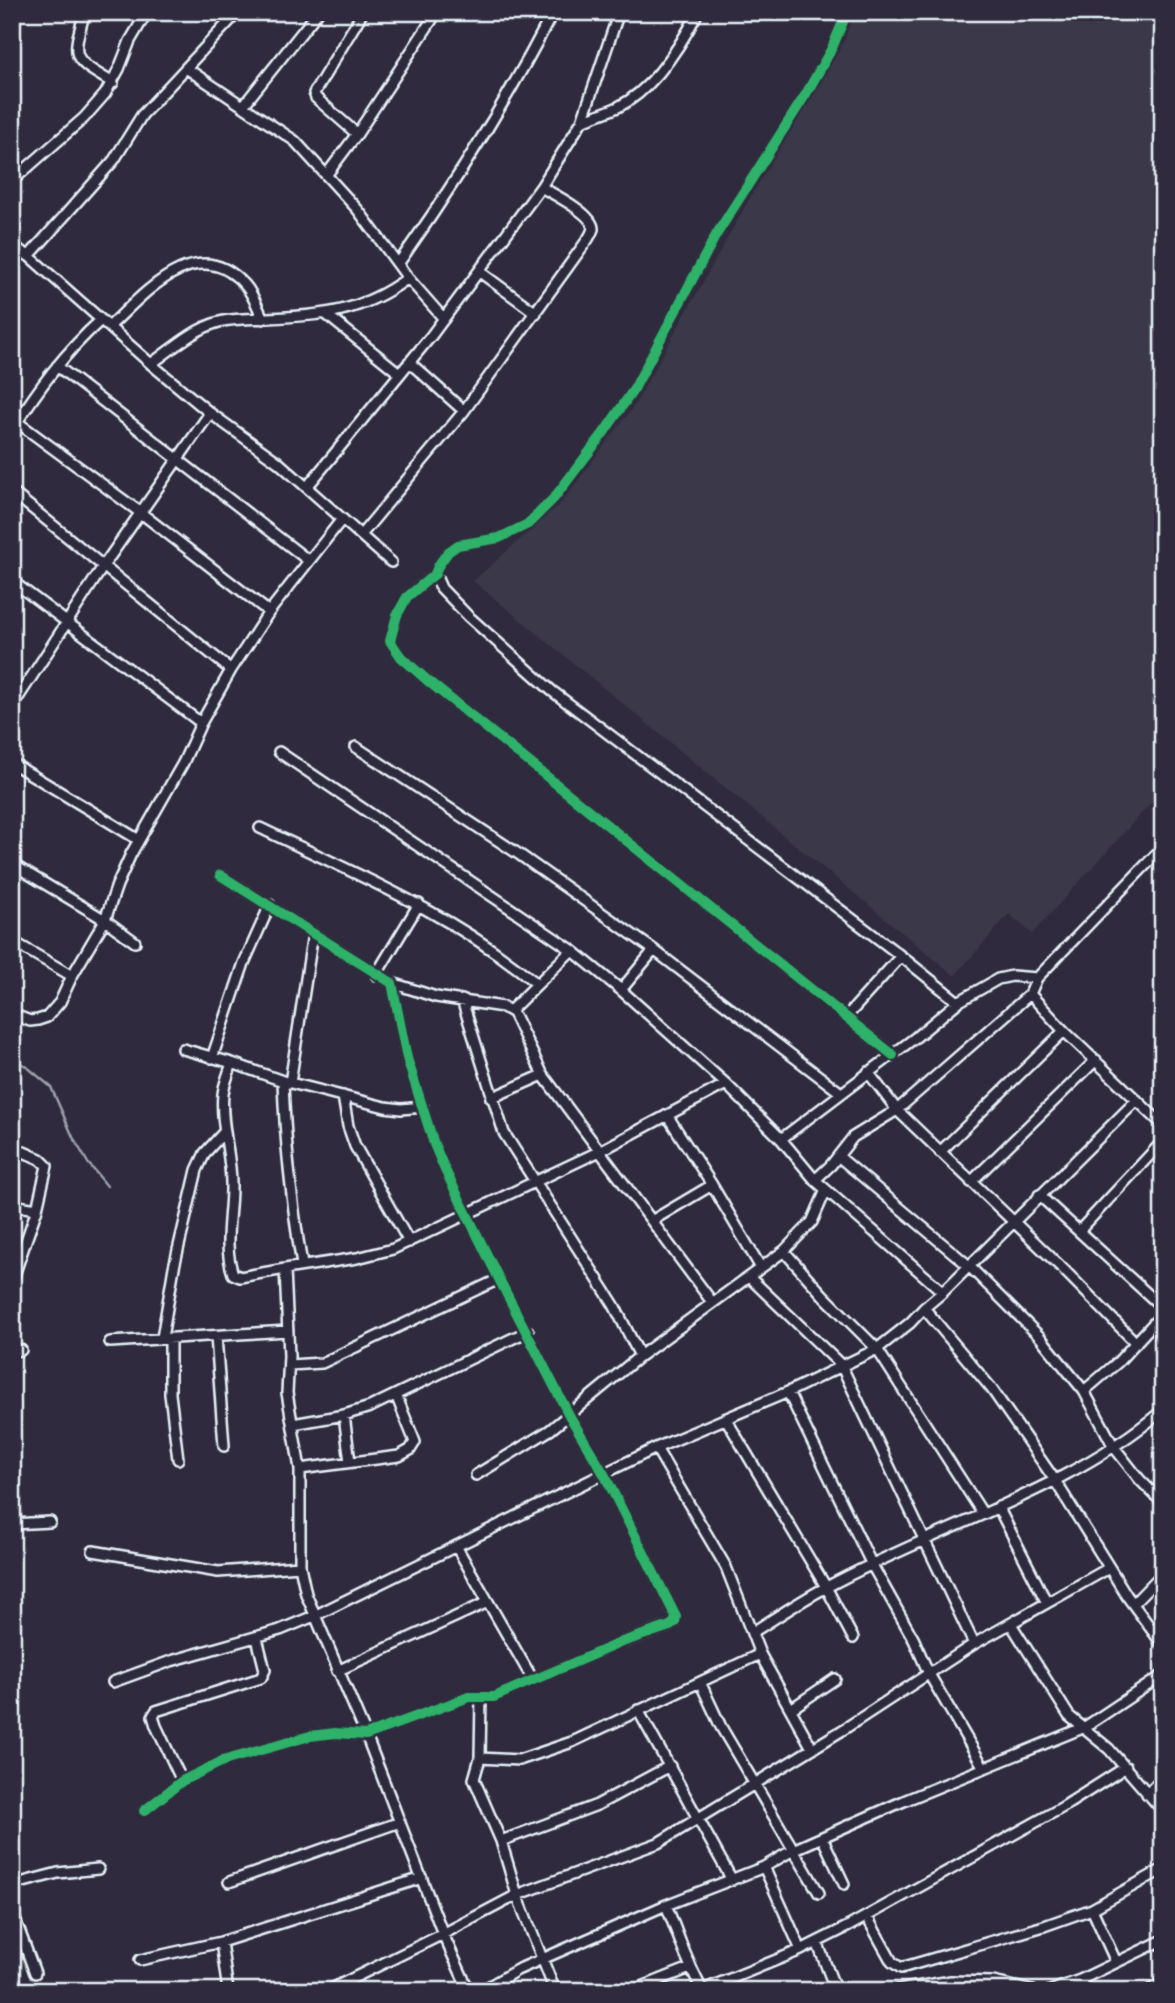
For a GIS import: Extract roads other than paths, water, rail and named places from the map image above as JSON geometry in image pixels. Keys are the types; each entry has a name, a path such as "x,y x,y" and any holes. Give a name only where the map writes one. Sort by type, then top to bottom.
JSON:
{"street":[{"path":"85,12 77,39 78,59 113,83"},
{"path":"12,181 84,118 113,83 130,41 147,12"},
{"path":"29,256 114,160 142,115 238,12"},
{"path":"243,106 318,12"},
{"path":"357,134 316,99 314,93 363,12"},
{"path":"327,174 357,134 437,12"},
{"path":"398,264 518,77 553,12"},
{"path":"307,487 444,319 541,187 582,121 619,12"},
{"path":"582,121 617,107 643,88 673,54 698,12"},
{"path":"847,12 832,48 812,83 716,235 634,389 603,434 554,498 528,524 499,538 457,545 448,552 435,575 407,597 397,615 390,641 401,657 893,1055"},
{"path":"186,68 295,141 327,174 408,278 444,319"},
{"path":"361,535 464,411 582,249 593,229 591,220 582,212 541,187"},
{"path":"12,246 29,256 210,413 278,462 391,562"},
{"path":"110,327 160,279 185,267 204,265 226,270 240,281 250,292 263,319"},
{"path":"480,272 536,313"},
{"path":"151,363 215,323 235,319 327,314 369,302 408,278"},
{"path":"327,314 399,373"},
{"path":"101,320 57,366 31,399 15,426 141,513 269,612"},
{"path":"409,362 464,411"},
{"path":"57,366 309,561"},
{"path":"12,707 104,565 210,413"},
{"path":"12,492 231,670"},
{"path":"12,1014 30,1021 47,1017 60,1002 105,920 117,885 139,840 231,670 269,612 342,519"},
{"path":"435,575 441,588 468,616 552,691 958,1002"},
{"path":"12,581 201,723"},
{"path":"356,747 520,855 654,950 841,1093"},
{"path":"279,752 572,950 726,1084 781,1139 815,1180 943,1292"},
{"path":"12,764 139,840"},
{"path":"260,828 419,904 488,945 537,984"},
{"path":"815,1180 853,1137 897,1110 1030,994 1037,978 1163,847"},
{"path":"12,864 105,920 135,942"},
{"path":"220,875 392,983 436,997 497,1006 510,1011 516,1018 543,1075 712,1302"},
{"path":"376,975 419,904"},
{"path":"212,1058 244,963 270,905"},
{"path":"302,1265 291,1200 286,1082 313,933"},
{"path":"12,941 72,976"},
{"path":"510,1011 572,950"},
{"path":"621,990 654,950"},
{"path":"847,1016 901,956"},
{"path":"781,1139 893,1055 958,1002 998,979 1012,976 1037,978"},
{"path":"144,1811 182,1781 223,1760 301,1738 324,1734 366,1735 469,1697 494,1697 675,1622 676,1617 604,1474 569,1415 466,1213 434,1144 407,1058 392,983"},
{"path":"1030,994 1064,1031 1163,1125"},
{"path":"462,1000 504,1133 614,1305 640,1356"},
{"path":"940,1152 1064,1031"},
{"path":"183,1049 286,1082 390,1108 423,1107"},
{"path":"971,1182 1096,1060"},
{"path":"232,1063 223,1095 231,1184 228,1217 230,1266 233,1274 240,1277 357,1258 409,1242 600,1151 726,1084"},
{"path":"868,1072 897,1110 1136,1343"},
{"path":"491,1098 543,1075"},
{"path":"343,1096 348,1126 355,1146 409,1242"},
{"path":"113,1682 171,1661 257,1638 314,1616 656,1448 788,1392 877,1349 943,1292 1137,1100"},
{"path":"667,1115 761,1268"},
{"path":"178,1459 166,1338 174,1267 197,1170 211,1146 225,1131"},
{"path":"1079,1231 1163,1141"},
{"path":"12,1147 40,1159 47,1166 37,1209 15,1279 12,1281"},
{"path":"838,1156 970,1266 1040,1337 1084,1391 1114,1447 1140,1480 1163,1503"},
{"path":"653,1220 712,1185"},
{"path":"476,1475 536,1439 569,1415 640,1356 784,1251 812,1222 826,1190"},
{"path":"1039,1195 1163,1311 1136,1343 1084,1391"},
{"path":"12,1205 37,1209"},
{"path":"784,1251 877,1349 983,1514"},
{"path":"285,1269 289,1365 286,1393 300,1469 300,1566 306,1594 366,1735 443,1934 469,1991"},
{"path":"749,1277 841,1365 974,1644"},
{"path":"289,1365 322,1363 499,1279"},
{"path":"924,1308 991,1388 1054,1479 1108,1568 1163,1645"},
{"path":"110,1342 288,1331"},
{"path":"293,1424 344,1415 370,1407 528,1332"},
{"path":"216,1336 224,1446"},
{"path":"788,1392 872,1565 914,1640 929,1674 984,1768"},
{"path":"300,1469 406,1453 415,1442 396,1395"},
{"path":"752,1632 826,1587 998,1507 1114,1447 1163,1410"},
{"path":"344,1415 350,1462"},
{"path":"726,1419 826,1587 853,1638"},
{"path":"656,1448 726,1567 761,1654 812,1748"},
{"path":"998,1507 1047,1603"},
{"path":"12,1524 50,1522"},
{"path":"456,1546 533,1680"},
{"path":"93,1551 218,1572 300,1566"},
{"path":"327,1991 517,1895 650,1846 812,1748 974,1644 1108,1568"},
{"path":"1133,1604 1163,1573"},
{"path":"337,1671 488,1602"},
{"path":"1011,1623 1069,1716 1085,1727 1126,1767 1163,1811"},
{"path":"182,1781 153,1716 156,1711 261,1678 265,1670 257,1638"},
{"path":"480,1758 519,1760 572,1742 761,1654"},
{"path":"481,1991 517,1970 666,1905 764,1867 822,1837 1085,1727 1163,1675"},
{"path":"791,1709 835,1679"},
{"path":"699,1682 721,1727 819,1894"},
{"path":"481,1697 480,1758 474,1779 501,1841 517,1895 555,1991"},
{"path":"638,1710 732,1880"},
{"path":"501,1841 597,1804 670,1766"},
{"path":"666,1905 690,1968 703,1991 801,1950 867,1917 1063,1807 1126,1767"},
{"path":"1147,1794 1163,1777"},
{"path":"229,1882 400,1822"},
{"path":"822,1837 844,1884"},
{"path":"764,1867 801,1950"},
{"path":"12,1885 58,1872 98,1869"},
{"path":"867,1917 892,1962 901,1968 1092,1909 1163,1869"},
{"path":"140,1960 221,1942 422,1878"},
{"path":"1092,1909 1116,1962"},
{"path":"12,1911 35,1973"},
{"path":"1050,1991 1080,1980 1163,1940"},
{"path":"221,1942 228,1991"},
{"path":"817,1942 836,1991"},
{"path":"632,1991 690,1968"},
{"path":"893,1991 951,1980 993,1982 1033,1991"},
{"path":"1080,1980 1089,1991"},
{"path":"1148,1991 1163,1982"}],"waterway":[{"path":"12,1059 26,1066 51,1087 73,1137 88,1163 107,1186"}]}
